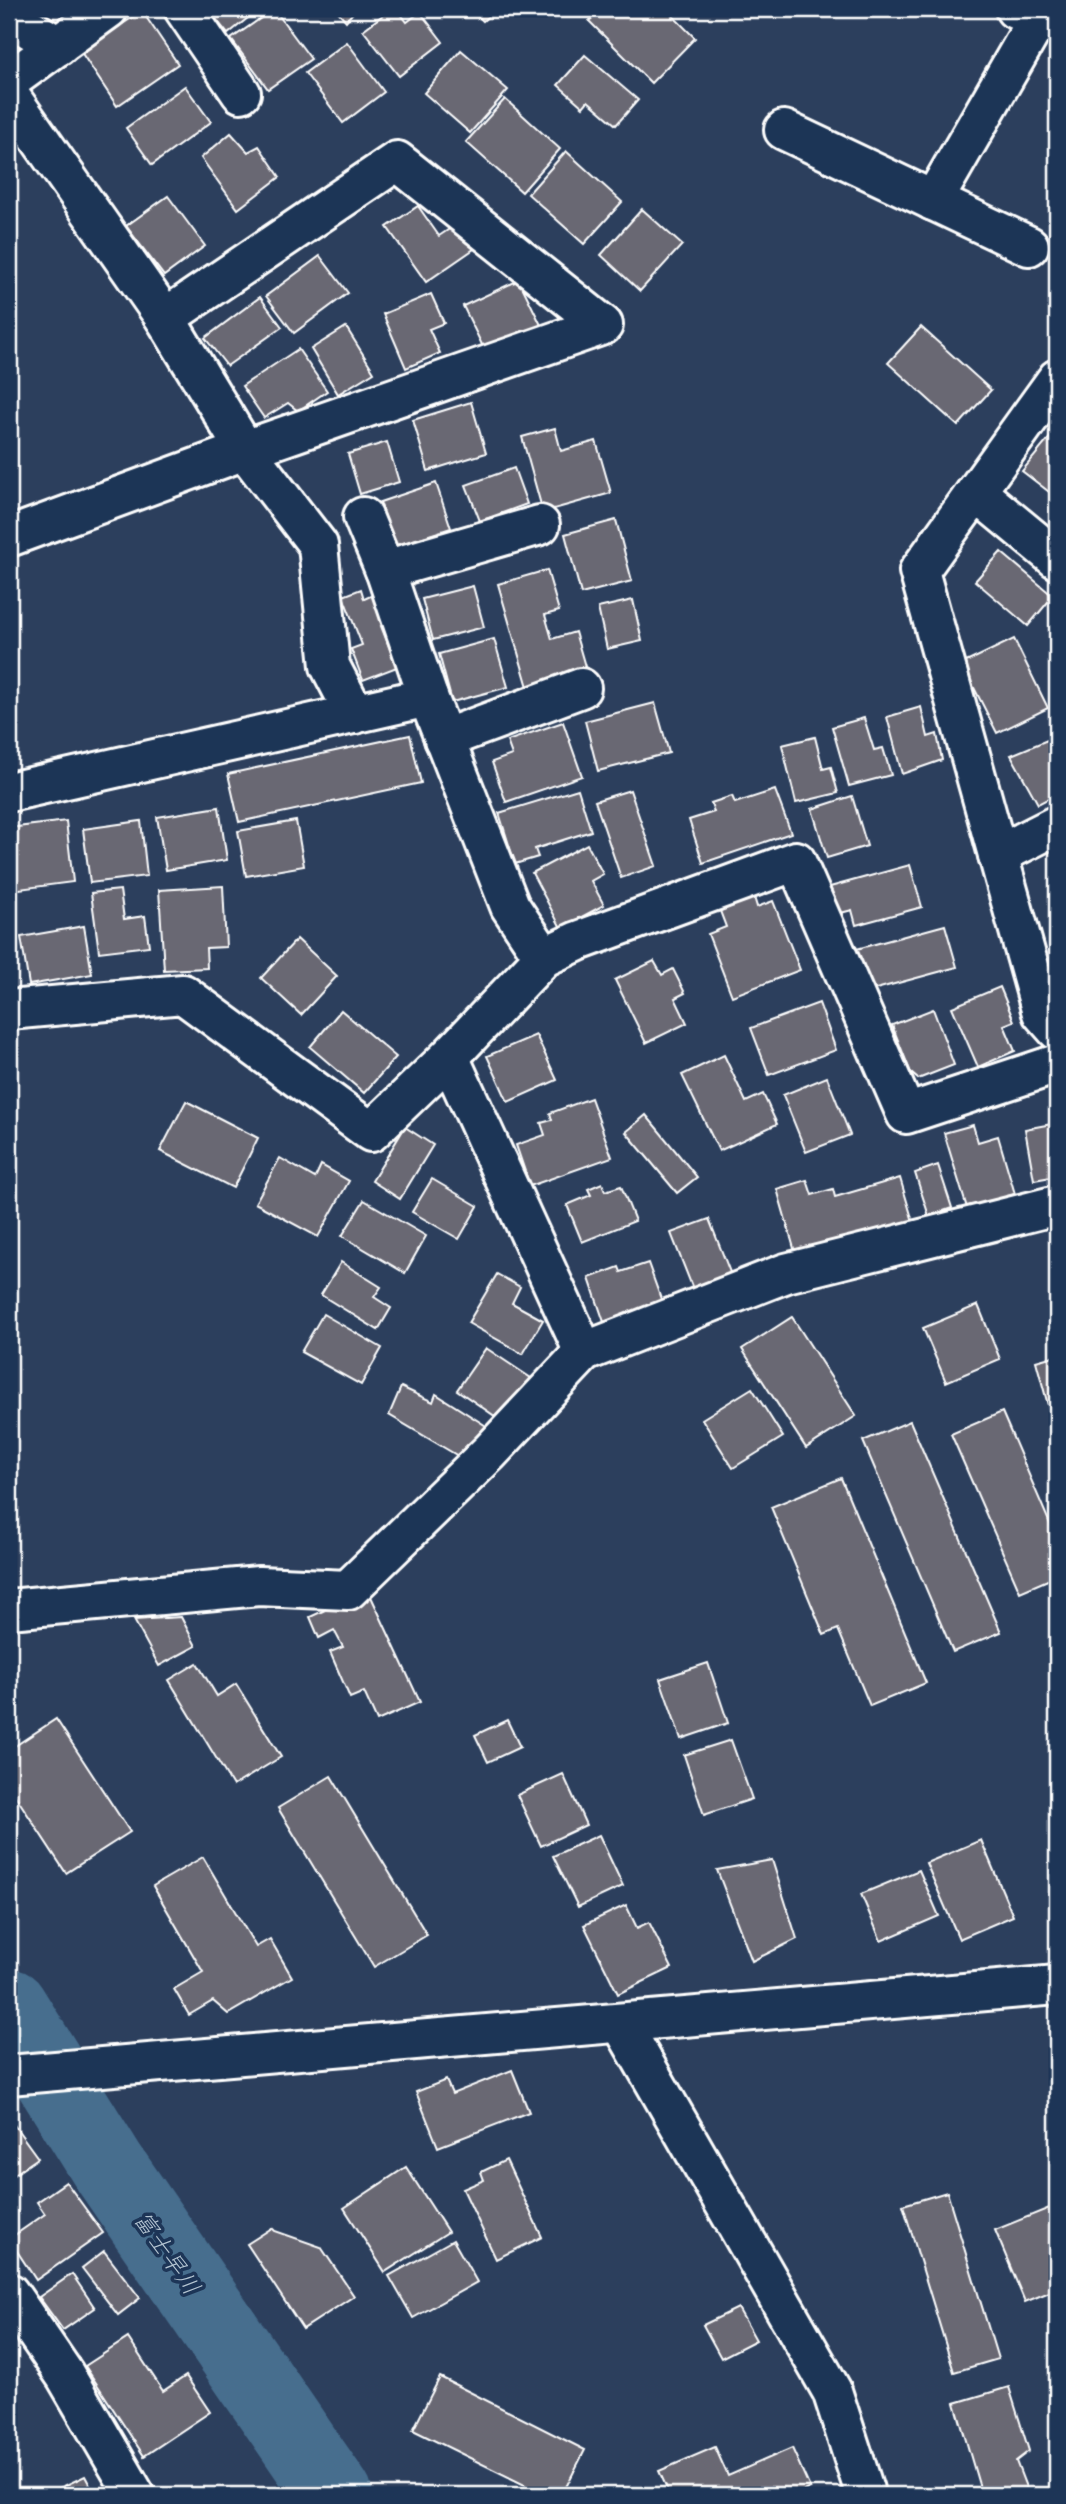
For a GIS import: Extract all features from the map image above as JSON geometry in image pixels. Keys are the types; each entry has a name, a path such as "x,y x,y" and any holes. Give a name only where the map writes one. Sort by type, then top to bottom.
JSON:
{"street":[{"path":"9,81 108,9"},
{"path":"184,9 241,93"},
{"path":"933,201 1038,19 1015,9"},
{"path":"9,16 58,46"},
{"path":"9,95 165,318 245,450 318,545 330,666 355,713"},
{"path":"784,131 1030,246"},
{"path":"9,537 245,450 603,325 397,160 165,318"},
{"path":"1057,379 919,570 1042,1013 1057,1030"},
{"path":"976,492 1057,559"},
{"path":"363,517 385,570 428,697 510,906 544,957"},
{"path":"385,570 540,525"},
{"path":"444,739 582,688"},
{"path":"9,792 428,697"},
{"path":"998,855 1057,825"},
{"path":"9,1010 183,994 372,1132 544,957 578,941 796,861 906,1114 1057,1064"},
{"path":"449,1056 584,1352"},
{"path":"9,1609 260,1586 348,1590 490,1452 584,1352 786,1273 1057,1205"},
{"path":"12,2075 1057,1985"},
{"path":"621,2023 832,2391 864,2490"},
{"path":"9,2293 65,2375 135,2495"}],"building":[{"path":"208,9 259,9 228,34"},
{"path":"274,9 311,59 268,89 231,39"},
{"path":"336,9 356,9 346,21"},
{"path":"391,9 397,9 407,22 420,12 443,42 399,76 363,30"},
{"path":"471,9 496,9 483,21"},
{"path":"601,9 666,9 695,38 651,83 589,21"},
{"path":"142,11 178,64 117,106 81,52"},
{"path":"347,42 384,92 343,123 305,73"},
{"path":"461,50 508,90 470,133 424,93"},
{"path":"585,55 638,100 616,125 588,101 583,107 558,85"},
{"path":"185,86 211,122 152,165 126,128"},
{"path":"505,99 560,149 522,192 466,142"},
{"path":"231,133 248,152 259,146 280,177 238,209 201,158"},
{"path":"566,151 622,202 584,244 528,194"},
{"path":"168,196 205,246 164,276 126,226"},
{"path":"418,206 439,236 457,224 474,249 426,282 387,227"},
{"path":"642,209 682,245 640,291 601,255"},
{"path":"320,256 348,293 294,333 266,296"},
{"path":"519,280 541,325 485,351 463,306"},
{"path":"431,294 444,323 429,329 440,353 406,368 383,314"},
{"path":"260,297 282,327 227,366 205,338"},
{"path":"346,327 374,372 338,394 311,349"},
{"path":"921,327 991,390 958,426 888,363"},
{"path":"298,349 327,391 298,411 288,403 264,418 242,386"},
{"path":"471,402 486,453 428,471 413,420"},
{"path":"555,428 561,451 596,441 611,493 543,512 522,437"},
{"path":"1057,429 1057,498 1022,471"},
{"path":"387,442 399,482 360,494 348,454"},
{"path":"514,468 527,504 480,521 466,485"},
{"path":"436,483 451,528 395,546 380,502"},
{"path":"616,520 632,581 581,594 565,534"},
{"path":"1001,552 1053,596 1028,626 975,581"},
{"path":"547,570 559,611 545,615 552,639 575,632 586,670 528,687 498,584"},
{"path":"473,586 484,627 433,640 422,599"},
{"path":"361,589 364,599 375,594 387,624 381,626 397,667 363,680 351,649 362,645 343,596"},
{"path":"633,600 642,641 607,649 598,608"},
{"path":"494,639 508,687 452,702 439,654"},
{"path":"1014,639 1048,708 997,733 962,664"},
{"path":"655,703 669,753 598,771 585,721"},
{"path":"921,707 928,737 937,734 942,760 902,774 887,717"},
{"path":"864,718 874,750 883,748 891,775 849,786 832,727"},
{"path":"563,722 582,776 506,802 492,762 512,755 507,741"},
{"path":"410,735 421,783 239,822 228,774"},
{"path":"1057,736 1057,794 1038,804 1011,755"},
{"path":"815,737 823,769 831,767 838,793 796,803 782,745"},
{"path":"578,789 591,831 535,849 538,857 515,864 499,813"},
{"path":"630,790 656,866 621,878 595,801"},
{"path":"775,790 791,833 703,863 689,820 714,812 711,803 732,796 735,803"},
{"path":"852,796 867,846 827,858 812,809"},
{"path":"219,807 227,860 166,870 157,817"},
{"path":"66,821 73,882 12,890 9,828"},
{"path":"141,821 147,876 90,883 83,829"},
{"path":"296,821 304,866 246,876 238,831"},
{"path":"587,844 603,874 591,881 604,905 561,928 532,873"},
{"path":"910,865 922,907 856,925 852,910 837,914 830,887"},
{"path":"223,886 226,947 206,948 207,968 164,970 159,890"},
{"path":"120,890 124,919 145,916 149,946 99,952 91,893"},
{"path":"754,897 757,907 773,901 800,970 732,996 708,934 726,927 720,911"},
{"path":"945,925 957,967 865,992 853,950"},
{"path":"84,926 92,974 29,985 21,937"},
{"path":"297,939 337,976 301,1015 261,978"},
{"path":"654,961 662,975 673,969 685,993 675,998 687,1023 646,1043 615,980"},
{"path":"1000,987 1014,1021 1004,1025 1015,1051 978,1067 952,1007"},
{"path":"819,1003 836,1050 769,1075 751,1028"},
{"path":"933,1009 954,1065 918,1079 911,1073 892,1025"},
{"path":"341,1010 396,1057 364,1093 310,1047"},
{"path":"536,1035 557,1080 508,1102 487,1056"},
{"path":"724,1055 746,1102 763,1094 777,1124 719,1151 682,1075"},
{"path":"827,1077 850,1135 806,1152 783,1095"},
{"path":"591,1098 612,1157 530,1186 516,1145 545,1135 541,1123 552,1120 550,1113"},
{"path":"186,1101 258,1138 233,1188 160,1151"},
{"path":"646,1115 697,1177 677,1193 626,1132"},
{"path":"1057,1123 1057,1176 1034,1180 1025,1129"},
{"path":"973,1125 978,1142 998,1136 1015,1194 967,1208 944,1133"},
{"path":"405,1127 433,1145 400,1199 372,1181"},
{"path":"280,1158 315,1178 321,1165 349,1181 318,1237 255,1203"},
{"path":"938,1165 952,1208 929,1216 915,1173"},
{"path":"900,1178 914,1225 797,1259 777,1189 807,1180 812,1195 833,1189 835,1197"},
{"path":"432,1179 478,1206 459,1239 412,1212"},
{"path":"602,1183 605,1191 621,1186 635,1221 582,1242 567,1205 591,1195 588,1189"},
{"path":"364,1200 426,1236 405,1273 342,1236"},
{"path":"709,1219 731,1275 693,1289 671,1233"},
{"path":"341,1262 381,1287 374,1297 391,1308 378,1330 321,1295"},
{"path":"648,1263 662,1302 604,1322 589,1278 619,1267 621,1272"},
{"path":"497,1274 520,1287 512,1303 543,1320 523,1354 468,1323"},
{"path":"978,1305 1000,1359 946,1382 923,1328"},
{"path":"323,1314 382,1348 361,1385 301,1352"},
{"path":"792,1317 856,1416 806,1448 742,1349"},
{"path":"486,1348 531,1378 502,1421 457,1390"},
{"path":"1057,1355 1057,1415 1051,1416 1036,1361"},
{"path":"401,1387 433,1402 436,1394 491,1429 470,1463 389,1415"},
{"path":"752,1388 783,1437 733,1468 702,1419"},
{"path":"1002,1412 1057,1540 1057,1576 1020,1592 951,1434"},
{"path":"910,1421 1001,1632 953,1652 863,1441"},
{"path":"841,1478 926,1683 870,1706 838,1629 824,1635 771,1507"},
{"path":"368,1590 420,1702 377,1721 364,1692 350,1698 330,1652 343,1647 334,1630 319,1638 310,1617"},
{"path":"181,1617 196,1646 159,1666 134,1620"},
{"path":"197,1663 217,1696 236,1684 281,1757 233,1786 169,1680"},
{"path":"708,1663 728,1723 681,1739 660,1679"},
{"path":"56,1719 130,1832 66,1873 9,1786 9,1750"},
{"path":"507,1720 520,1747 488,1762 475,1735"},
{"path":"731,1740 752,1799 704,1815 684,1755"},
{"path":"563,1774 586,1825 541,1846 517,1795"},
{"path":"331,1776 427,1935 374,1967 278,1808"},
{"path":"599,1835 623,1886 578,1907 553,1856"},
{"path":"981,1840 1013,1916 959,1939 926,1863"},
{"path":"203,1857 256,1947 270,1939 292,1977 228,2014 213,2001 189,2015 174,1989 203,1972 153,1886"},
{"path":"772,1860 797,1939 752,1961 717,1870"},
{"path":"919,1870 939,1916 881,1941 861,1894"},
{"path":"626,1905 637,1928 649,1922 672,1968 618,1994 584,1925"},
{"path":"512,2070 529,2112 438,2147 416,2092 446,2080 452,2094"},
{"path":"9,2118 38,2158 9,2178"},
{"path":"506,2160 542,2237 496,2259 463,2189 484,2180 481,2172"},
{"path":"406,2167 448,2232 385,2272 344,2208"},
{"path":"66,2182 103,2233 36,2280 9,2239 45,2214 37,2202"},
{"path":"947,2192 998,2359 954,2372 903,2205"},
{"path":"1057,2205 1057,2289 1025,2302 995,2230"},
{"path":"272,2228 321,2247 354,2296 303,2329 247,2244"},
{"path":"453,2240 477,2282 413,2318 389,2276"},
{"path":"104,2251 140,2298 118,2315 82,2268"},
{"path":"72,2274 95,2308 63,2330 39,2297"},
{"path":"738,2308 756,2340 721,2358 703,2325"},
{"path":"128,2338 163,2391 186,2376 210,2412 144,2456 85,2366"},
{"path":"440,2377 585,2450 562,2495 545,2495 413,2430"},
{"path":"1009,2387 1029,2451 1016,2461 1029,2495 982,2495 955,2403"},
{"path":"715,2447 728,2476 792,2448 810,2488 795,2495 735,2495 733,2490 721,2495 670,2495 659,2471"},
{"path":"85,2476 95,2495 45,2495"}],"waterway":[{"name":"富士早川","path":"9,2007 107,2165 334,2495"}]}
